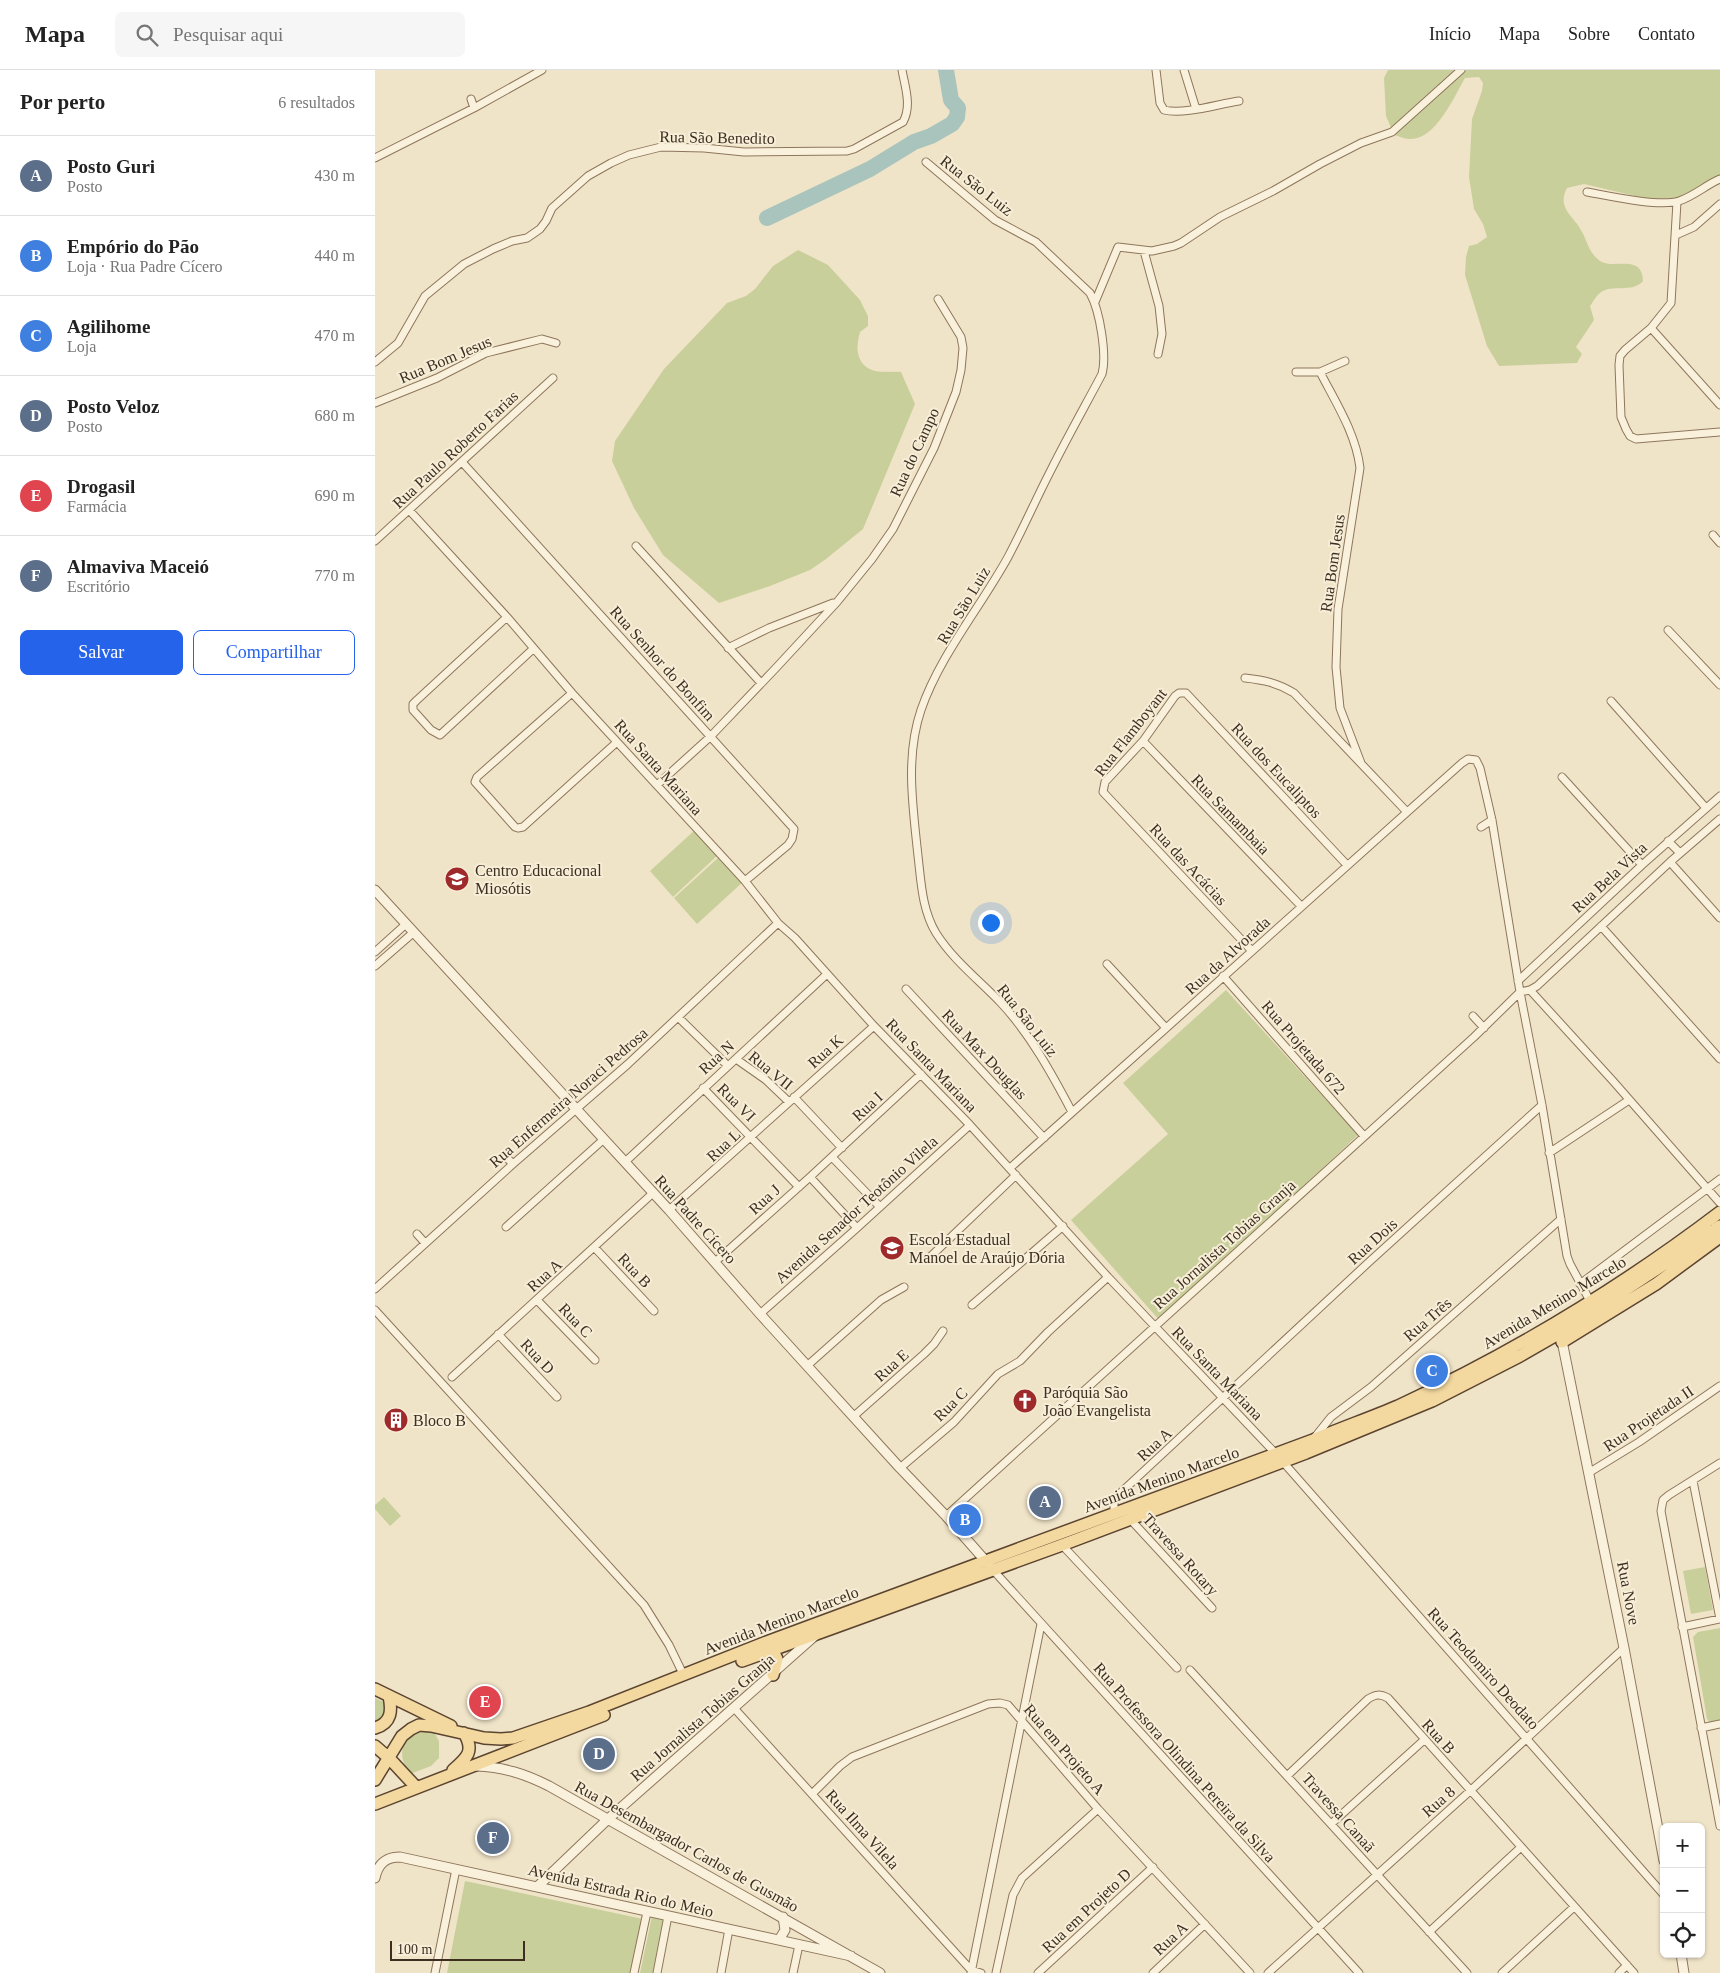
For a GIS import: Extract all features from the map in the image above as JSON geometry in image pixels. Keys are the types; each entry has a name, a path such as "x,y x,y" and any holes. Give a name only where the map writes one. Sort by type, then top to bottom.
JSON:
{"main road":[{"name":"Avenida Menino Marcelo","path":"375,1780 402,1736 419,1725 484,1738 513,1738 554,1725 989,1565 1062,1544 1130,1519 1279,1458 1313,1440 1397,1406 1530,1339 1683,1240 1720,1212"},
{"name":"Avenida Menino Marcelo","path":"375,1804 771,1645 821,1631 1114,1515 1372,1427 1561,1338 1624,1291 1720,1226"},
{"path":"1561,1338 1646,1290 1720,1237"},
{"path":"1624,1291 1646,1290"},
{"path":"771,1645 777,1659 773,1674"},
{"path":"375,1689 464,1733 468,1740 469,1751 466,1757 448,1774"},
{"path":"375,1728 385,1724 390,1716 389,1696"},
{"path":"375,1746 416,1787"}],"street":[{"path":"375,158 474,108 543,70"},
{"name":"Rua São Benedito","path":"375,362 399,343 425,296 464,264 512,241 527,238 540,229 546,221 551,208 588,176 611,163 629,155 661,147 704,148 744,152 847,151 903,122 907,115 908,102 902,70"},
{"path":"1156,70 1160,103 1163,110 1196,109 1239,100"},
{"path":"1184,70 1196,109"},
{"path":"1095,302 1118,247 1145,251 1174,246 1195,235 1220,217 1273,191 1320,164 1361,144 1392,132 1461,70"},
{"path":"471,99 474,108"},
{"name":"Rua São Luiz","path":"926,162 995,220 1035,242 1084,288 1095,302 1105,355 1102,374 1007,557 939,669 921,710 912,761 912,795 920,877 929,919 935,932 958,961 1002,1004 1031,1042 1055,1078 1072,1112"},
{"path":"1587,192 1637,200 1677,202 1720,179"},
{"path":"1677,202 1671,303 1651,328 1620,356 1621,417 1630,436 1636,439 1643,440 1720,432"},
{"path":"1676,235 1694,227 1720,204"},
{"path":"1145,251 1159,306 1162,334 1158,354"},
{"name":"Rua do Campo","path":"657,785 711,736 837,602 872,560 893,529 934,448 956,392 961,370 962,342 938,299"},
{"path":"1651,328 1720,405"},
{"name":"Rua Bom Jesus","path":"375,402 437,378 486,353 542,339 556,344"},
{"path":"1296,372 1320,372 1345,361"},
{"name":"Rua Bom Jesus","path":"1320,372 1349,430 1358,452 1360,468 1338,609 1336,668 1340,708 1361,763"},
{"name":"Rua Paulo Roberto Farias","path":"375,541 553,378"},
{"name":"Rua Senhor do Bonfim","path":"461,462 795,829 793,839 788,845 745,881"},
{"name":"Rua Santa Mariana","path":"409,510 507,616 571,693 745,881 778,923 795,938 874,1026 970,1124 1155,1328 1279,1458"},
{"path":"1713,535 1720,543"},
{"path":"636,546 761,684"},
{"name":"Rua do Campo","path":"728,648 769,628 837,602"},
{"path":"507,616 417,700 413,704 413,710 431,730 440,735 533,649"},
{"path":"1668,630 1720,685"},
{"path":"1245,678 1266,680 1281,685 1294,694 1407,812"},
{"path":"571,693 479,773 475,782 515,826 518,828 523,827 617,742"},
{"name":"Rua Flamboyant","path":"1105,796 1103,787 1105,782 1143,741 1175,696 1179,693 1186,693"},
{"name":"Rua dos Eucaliptos","path":"1186,693 1347,865"},
{"path":"1611,701 1706,808"},
{"name":"Rua Samambaia","path":"1143,741 1301,906"},
{"name":"Rua da Alvorada","path":"1010,1168 1462,762 1471,759 1476,760 1479,764 1492,820"},
{"path":"1562,777 1642,865"},
{"name":"Rua das Acácias","path":"1105,796 1252,951"},
{"name":"Rua Bela Vista","path":"1518,981 1642,865 1720,796"},
{"name":"Rua Bela Vista","path":"1530,990 1537,986 1670,862 1720,819"},
{"path":"1481,827 1492,820 1518,981 1570,1264 1590,1301"},
{"path":"1669,841 1679,854"},
{"path":"1670,862 1720,918"},
{"name":"Rua Padre Cícero","path":"375,890 669,1210 760,1314 989,1565"},
{"name":"Rua Enfermeira Noraci Pedrosa","path":"375,1289 513,1164 628,1064 778,923"},
{"path":"375,952 406,924"},
{"path":"1601,926 1720,1059"},
{"path":"375,966 414,932"},
{"path":"1107,964 1166,1028"},
{"name":"Rua N","path":"625,1162 827,974"},
{"name":"Rua Projetada 672","path":"1223,976 1364,1136"},
{"name":"Rua Max Douglas","path":"906,989 1044,1138"},
{"path":"1520,992 1530,990 1720,1204"},
{"name":"Rua Jornalista Tobias Granja","path":"946,1516 1484,1028 1520,992"},
{"path":"1473,1016 1484,1028"},
{"path":"678,1017 728,1066"},
{"name":"Rua K","path":"791,1100 874,1026"},
{"name":"Rua VII","path":"736,1059 791,1100 842,1148"},
{"name":"Rua I","path":"832,1157 921,1074"},
{"name":"Rua VI","path":"703,1088 752,1136"},
{"name":"Rua L","path":"669,1210 791,1100"},
{"path":"1549,1153 1629,1100"},
{"name":"Rua Dois","path":"1223,1398 1542,1105"},
{"name":"Avenida Senador Teotônio Vilela","path":"760,1314 970,1124"},
{"path":"752,1136 799,1187"},
{"path":"505,1226 604,1139"},
{"path":"506,1156 513,1164"},
{"path":"832,1157 880,1207"},
{"name":"Rua J","path":"715,1262 832,1157"},
{"path":"928,1259 1016,1175"},
{"path":"810,1177 857,1228"},
{"path":"1580,1284 1720,1179"},
{"name":"Rua A","path":"452,1377 653,1193"},
{"name":"Rua Três","path":"1313,1440 1331,1418 1371,1387 1561,1219"},
{"path":"972,1305 1063,1226"},
{"path":"417,1234 425,1243"},
{"name":"Rua B","path":"595,1248 654,1311"},
{"name":"Rua C","path":"900,1468 955,1422 998,1374 1020,1361 1047,1332 1108,1277"},
{"path":"808,1365 881,1300 904,1287"},
{"name":"Rua C","path":"537,1300 595,1360"},
{"path":"375,1310 644,1605 669,1645 684,1676"},
{"name":"Rua E","path":"854,1416 924,1354 943,1331"},
{"name":"Rua D","path":"498,1334 557,1396"},
{"name":"Rua Nove","path":"1561,1338 1625,1648 1660,1839"},
{"name":"Rua Projetada II","path":"1590,1472 1639,1442 1720,1386"},
{"name":"Rua A","path":"1114,1515 1116,1497 1223,1398"},
{"name":"Rua Teodomiro Deodato","path":"1279,1458 1660,1890"},
{"path":"1720,1463 1669,1495 1663,1500 1662,1505 1682,1627 1720,1826"},
{"path":"1682,1627 1720,1619 1693,1481"},
{"name":"Travessa Rotary","path":"1130,1519 1212,1608"},
{"path":"1062,1544 1177,1668"},
{"name":"Rua Professora Olindina Pereira da Silva","path":"989,1565 1359,1973"},
{"path":"981,1973 971,1971 1023,1722 1041,1624"},
{"name":"Rua Jornalista Tobias Granja","path":"537,1887 607,1820 821,1631"},
{"name":"Rua 8","path":"1268,1973 1625,1648"},
{"name":"Travessa Canaã","path":"1190,1670 1467,1973"},
{"name":"Rua B","path":"1287,1776 1368,1699 1375,1695 1388,1698 1520,1848 1634,1973"},
{"name":"Rua em Projeto A","path":"813,1793 840,1766 853,1757 988,1704 1000,1703 1008,1705 1098,1809 1250,1973"},
{"name":"Rua Ilma Vilela","path":"734,1708 813,1793 971,1971"},
{"path":"1701,1728 1720,1724"},
{"path":"1331,1824 1424,1740"},
{"name":"Rua Desembargador Carlos de Gusmão","path":"471,1766 493,1767 527,1775 851,1956 865,1969 880,1973"},
{"path":"996,1973 1013,1895 1017,1886 1022,1878 1098,1809"},
{"path":"1429,1932 1520,1848"},
{"name":"Avenida Estrada Rio do Meio","path":"375,1878 380,1865 385,1860 391,1857 400,1857 851,1956"},
{"name":"Rua em Projeto D","path":"1038,1973 1153,1867"},
{"path":"435,1973 456,1869"},
{"path":"1502,1973 1574,1907"},
{"path":"634,1973 647,1912"},
{"path":"657,1973 668,1916"},
{"path":"779,1940 785,1930 783,1917"},
{"name":"Rua A","path":"1153,1973 1205,1924"},
{"path":"721,1973 729,1930"},
{"path":"793,1973 799,1945"},
{"path":"1682,1958 1684,1973"},
{"path":"1619,1973 1627,1965"}],"green space":[{"path":"1388,70 1720,70 1720,178 1696,194 1674,198 1648,199 1584,184 1567,188 1564,195 1565,207 1579,226 1593,255 1606,263 1638,267 1643,281 1633,287 1605,290 1597,296 1590,306 1594,320 1576,347 1582,354 1577,363 1499,366 1487,346 1465,275 1469,246 1477,244 1487,237 1483,224 1474,209 1469,177 1472,119 1483,83 1479,77 1465,78 1435,126 1418,138 1407,139 1394,135 1386,116 1384,78"},
{"path":"798,250 828,265 860,300 868,316 868,326 860,332 858,343 858,354 862,363 872,370 901,372 915,404 863,529 810,570 719,603 663,555 634,508 612,461 615,441 664,369 727,303 746,296 755,289 773,266"},
{"path":"696,829 719,854 673,897 650,871"},
{"path":"720,856 744,881 697,924 674,898"},
{"path":"1226,990 1358,1135 1160,1321 1071,1220 1168,1134 1123,1083"},
{"path":"384,1497 401,1516 390,1526 375,1509 375,1505"},
{"path":"1705,1567 1713,1610 1691,1614 1683,1571"},
{"path":"1720,1628 1720,1724 1711,1724 1707,1719 1693,1637 1698,1632"},
{"path":"375,1698 384,1702 388,1713 375,1724"},
{"path":"427,1731 435,1734 439,1741 439,1758 431,1766 410,1774 403,1760 403,1746 412,1736"},
{"path":"465,1881 643,1919 632,1973 447,1973"},
{"path":"652,1916 664,1919 653,1973 640,1973"}],"waterway":[{"path":"767,218 870,169 914,142 931,136 952,124 957,117 958,108 951,100 946,70"}],"place":[{"name":"Centro Educacional Miosótis","path":"457,879"},
{"name":"Escola Estadual Manoel de Araújo Dória","path":"892,1248"},
{"name":"Agilihome","path":"1432,1371"},
{"name":"Paróquia São João Evangelista","path":"1025,1401"},
{"name":"Bloco B","path":"396,1420"},
{"name":"Posto Guri","path":"1045,1502"},
{"name":"Empório do Pão","path":"965,1520"},
{"name":"Drogasil","path":"485,1702"},
{"name":"Posto Veloz","path":"599,1754"},
{"name":"Almaviva Maceió","path":"493,1838"}]}
